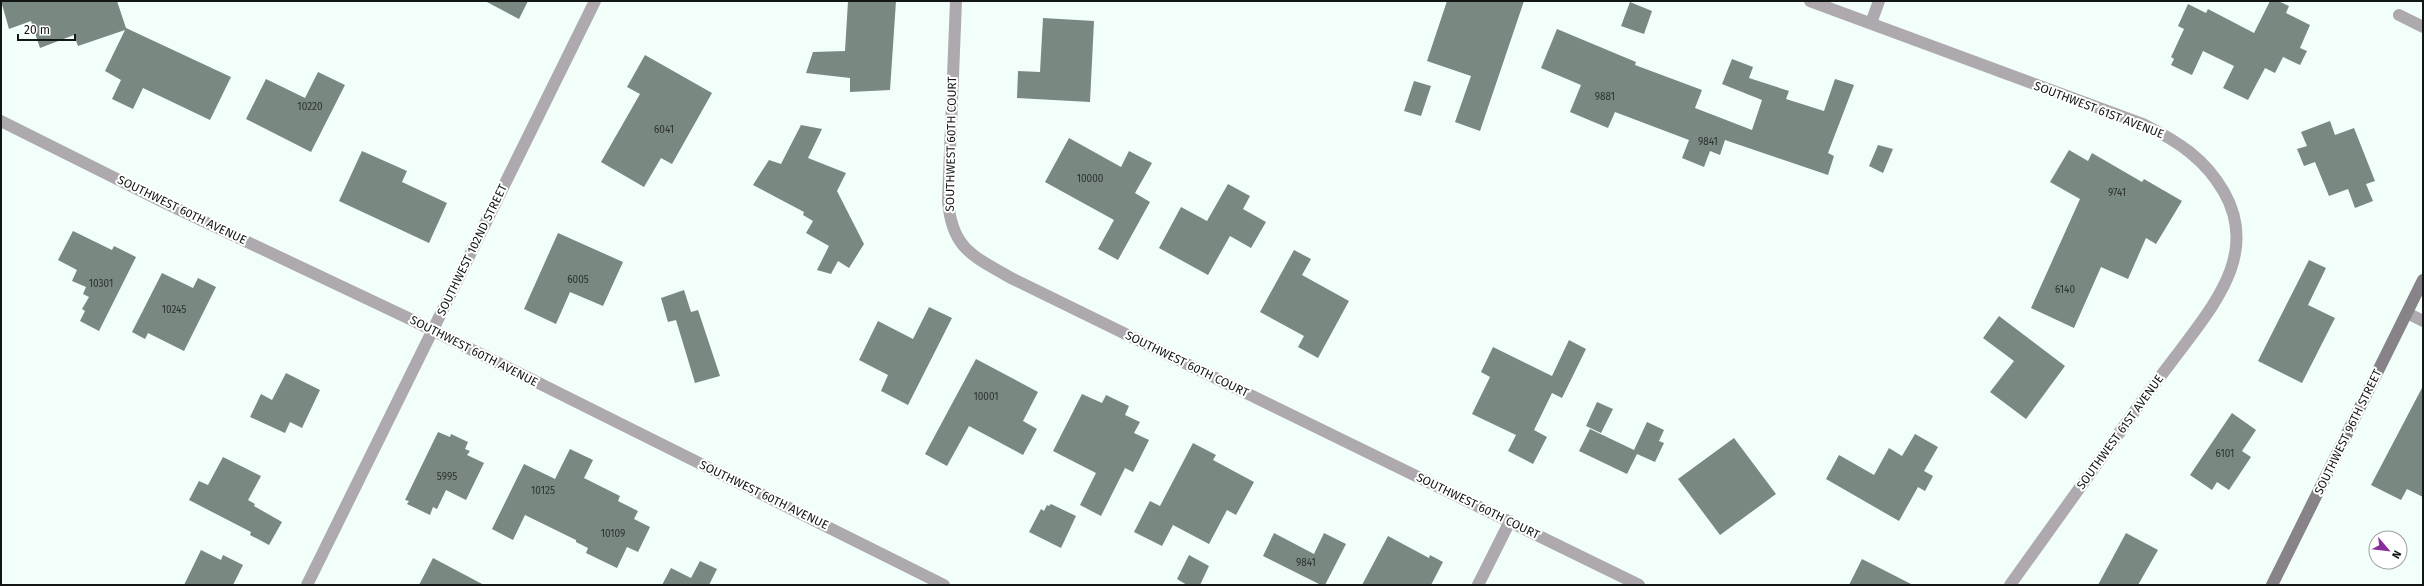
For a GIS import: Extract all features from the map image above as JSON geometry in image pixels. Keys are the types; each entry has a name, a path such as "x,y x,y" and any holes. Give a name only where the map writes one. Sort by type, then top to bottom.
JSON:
{"street":[{"name":"SOUTHWEST 102ND STREET","path":"307,585 595,1"},
{"name":"SOUTHWEST 60TH COURT","path":"956,1 948,201 953,231 960,243 971,253 1026,285 1639,585"},
{"name":"SOUTHWEST 61ST AVENUE","path":"1810,1 2145,125 2167,136 2194,153 2205,164 2224,192 2234,216 2236,248 2233,267 2216,302 2138,406 2010,585"},
{"path":"1871,23 1879,1"},
{"path":"2399,15 2423,27"},
{"name":"SOUTHWEST 60TH AVENUE","path":"1,121 171,205 432,330 944,585"},
{"name":"SOUTHWEST 96TH STREET","path":"2272,585 2423,280"},
{"path":"2407,313 2423,321"},
{"path":"1478,585 1510,521"}],"building":[{"path":"1,1 117,1 126,28 231,77 210,120 143,88 133,109 112,99 121,80 105,71 125,30 78,46 74,35 40,48 31,21 9,29"},
{"path":"485,1 528,1 519,19"},
{"path":"848,1 896,1 890,90 850,92 850,78 806,73 813,52 845,51"},
{"path":"1447,1 1524,1 1480,131 1455,122 1471,76 1427,61"},
{"path":"2270,1 2278,1 2289,6 2286,13 2310,25 2300,48 2307,51 2300,65 2283,57 2275,73 2265,68 2248,100 2223,88 2234,66 2203,51 2192,75 2171,65 2174,59 2171,57 2184,29 2178,26 2188,4 2206,13 2208,9 2254,33"},
{"path":"1630,2 1652,11 1644,34 1621,26"},
{"path":"1043,18 1094,21 1090,102 1017,98 1018,71 1040,72"},
{"path":"1557,29 1636,62 1635,65 1702,90 1695,108 1752,130 1762,100 1722,84 1732,59 1753,67 1749,78 1789,91 1786,99 1824,111 1835,79 1854,85 1828,153 1834,156 1828,175 1725,140 1720,155 1710,151 1704,167 1682,158 1689,140 1615,112 1608,128 1570,112 1581,85 1541,68"},
{"path":"645,55 712,93 672,164 661,158 644,187 601,162 640,94 627,87"},
{"path":"318,72 345,85 311,152 246,119 266,79 305,98"},
{"path":"1414,81 1431,86 1421,116 1404,111"},
{"path":"2330,121 2335,135 2354,128 2375,181 2366,184 2373,201 2355,208 2348,189 2329,196 2315,162 2304,166 2297,149 2307,146 2301,132"},
{"path":"801,125 822,129 808,158 846,173 837,191 864,244 849,268 838,261 831,274 817,270 829,246 806,233 813,221 803,215 804,212 753,185 769,160 781,164"},
{"path":"1069,138 1121,167 1129,151 1152,163 1135,193 1150,202 1118,260 1098,249 1114,220 1045,182"},
{"path":"1878,145 1893,149 1883,173 1869,166"},
{"path":"2069,150 2088,161 2092,153 2142,182 2144,179 2182,201 2156,244 2146,238 2128,279 2101,267 2074,328 2031,308 2080,199 2050,182"},
{"path":"362,151 407,171 402,182 447,203 429,243 339,201"},
{"path":"1228,184 1250,196 1243,209 1266,222 1251,248 1230,236 1208,275 1159,248 1181,207 1207,221"},
{"path":"73,231 112,250 114,246 136,257 99,331 80,321 85,311 82,309 89,297 83,294 86,287 72,281 77,270 58,260"},
{"path":"558,233 623,262 603,306 570,292 556,324 524,309"},
{"path":"1294,250 1311,259 1302,275 1349,301 1318,358 1298,347 1304,336 1260,312"},
{"path":"2309,260 2326,268 2308,305 2335,318 2302,383 2258,361"},
{"path":"162,273 193,288 198,278 216,287 184,351 148,333 145,339 132,332"},
{"path":"684,290 691,312 698,310 720,376 695,383 676,320 668,322 661,298"},
{"path":"929,307 952,318 908,405 881,391 888,375 859,360 878,321 913,339"},
{"path":"1999,316 2065,366 2026,419 1990,392 2014,361 1983,338"},
{"path":"1569,340 1586,349 1562,398 1552,393 1534,430 1547,437 1533,464 1508,451 1516,435 1472,414 1490,377 1481,372 1493,347 1552,376"},
{"path":"976,359 1038,392 1023,421 1037,429 1023,455 969,426 947,466 925,454"},
{"path":"286,373 320,390 302,428 290,422 285,433 250,417 261,394 272,400"},
{"path":"2423,386 2423,497 2407,489 2401,500 2371,485"},
{"path":"1082,394 1102,403 1106,395 1129,406 1125,415 1140,422 1134,433 1149,440 1133,472 1125,468 1101,516 1080,505 1096,473 1053,451"},
{"path":"1597,402 1613,409 1601,433 1586,426"},
{"path":"2232,413 2256,430 2242,451 2251,457 2229,490 2217,482 2212,490 2190,475"},
{"path":"1647,422 1664,430 1659,441 1664,443 1655,462 1637,454 1627,474 1579,451 1590,429 1634,450"},
{"path":"438,432 450,437 451,434 468,442 465,449 470,451 467,455 484,463 466,500 446,490 437,509 433,507 430,515 407,504 409,501 405,500"},
{"path":"1915,434 1938,447 1924,471 1933,476 1925,491 1918,487 1899,521 1826,479 1839,455 1874,475 1889,448 1902,456"},
{"path":"1734,438 1776,494 1720,535 1678,479"},
{"path":"1193,443 1216,455 1213,460 1254,482 1236,515 1227,510 1209,544 1173,525 1162,546 1134,532 1150,501 1160,506"},
{"path":"570,449 593,460 584,478 620,496 618,501 638,511 634,519 650,527 638,552 627,547 617,568 586,553 588,548 576,542 576,540 525,515 513,540 492,529 524,464 555,479"},
{"path":"223,457 261,476 248,500 255,504 254,506 282,522 269,545 250,535 251,532 189,500 199,481 208,485"},
{"path":"1051,504 1076,516 1061,548 1029,532 1041,509 1044,511 1047,505 1049,506"},
{"path":"1274,533 1314,554 1324,533 1346,544 1325,585 1321,585 1263,556"},
{"path":"2126,533 2158,550 2138,585 2098,585"},
{"path":"1388,536 1429,558 1430,555 1443,562 1431,585 1362,585"},
{"path":"201,550 221,560 223,555 243,565 233,585 184,585"},
{"path":"1189,555 1209,566 1200,585 1187,585 1177,579"},
{"path":"433,558 484,585 419,585"},
{"path":"1862,559 1913,585 1849,585"},
{"path":"700,561 717,569 709,585 662,585 671,568 691,578"}]}
